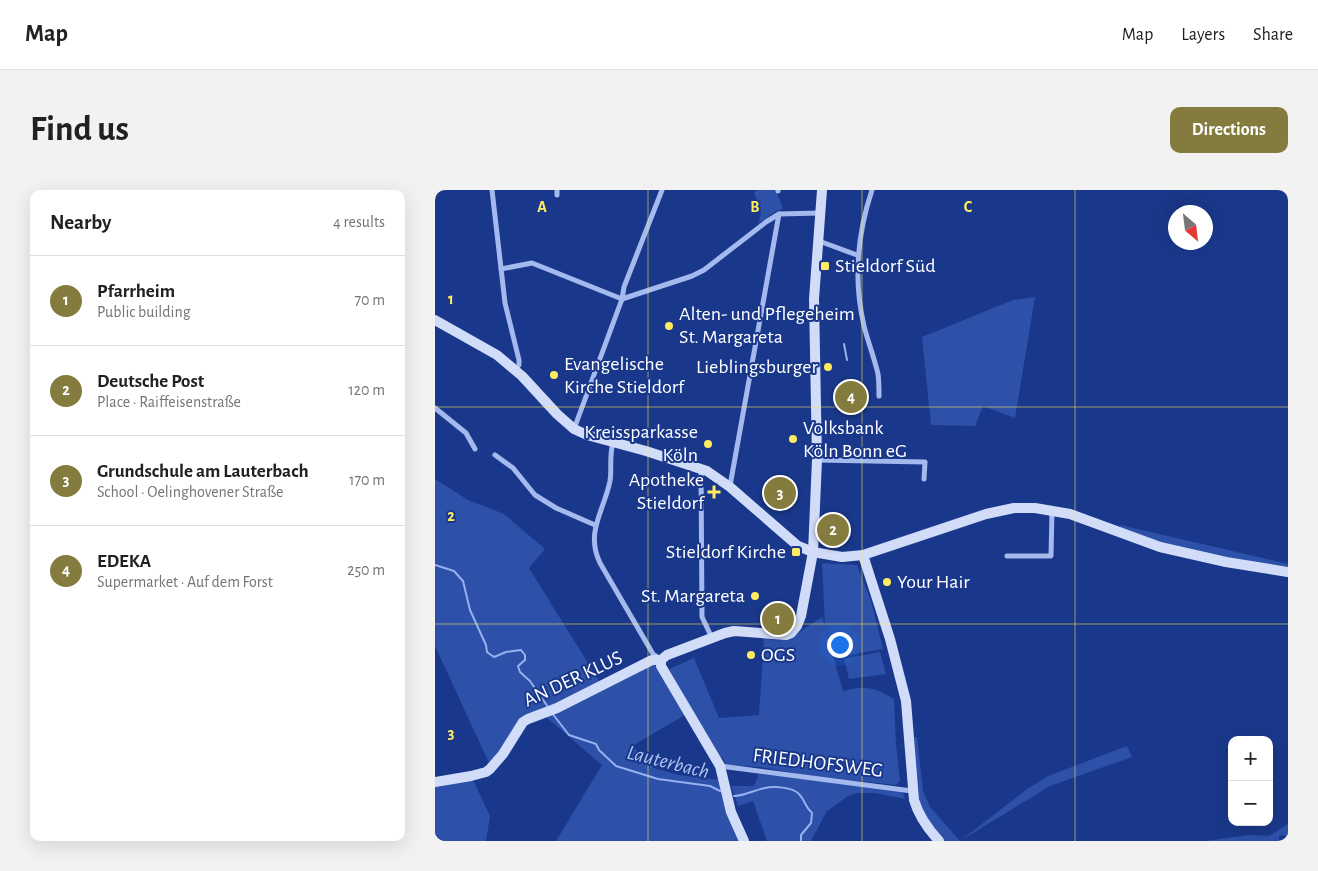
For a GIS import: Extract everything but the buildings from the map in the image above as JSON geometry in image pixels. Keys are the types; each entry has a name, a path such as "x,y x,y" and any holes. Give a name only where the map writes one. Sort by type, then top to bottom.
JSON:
{"main road":[{"path":"813,552 817,460 814,299 822,190"},
{"path":"435,320 497,355 515,370 574,429 587,436 701,468 730,487 787,538 798,546 813,552 842,557 863,555 987,514 1014,508 1052,510 1070,514 1160,547 1288,572"},
{"name":"AN DER KLUS","path":"435,782 485,772 497,764 523,722 528,718 557,708 652,660 661,660 667,655 725,633 786,635 791,633 797,626 801,616 813,552"},
{"path":"863,555 890,639 906,701 912,790 916,807 926,826 939,841"},
{"path":"661,660 661,666 720,766 731,812 743,841"}],"street":[{"path":"492,190 505,303 519,360 519,365 515,370"},
{"path":"574,429 624,287 662,190"},
{"path":"872,190 864,216 857,255 859,300 864,326 878,375 879,396"},
{"path":"501,269 532,264 621,299 692,276 704,270 779,214 821,213"},
{"path":"730,487 779,214"},
{"path":"819,241 857,255"},
{"path":"435,408 466,433 475,449"},
{"path":"613,442 610,456 610,478 595,525 594,547 600,563 653,654 661,660"},
{"path":"495,455 513,468 535,495 556,508 595,525"},
{"path":"817,460 925,462 925,479"},
{"path":"701,468 702,617 713,639"},
{"path":"1007,556 1051,556 1052,510"},
{"name":"FRIEDHOFSWEG","path":"720,766 912,790"}],"shaded area":[{"path":"759,190 776,190 783,209 776,211 758,224 761,214 754,192"},
{"path":"1035,297 1015,418 983,406 975,426 931,425 922,337 1013,300"},
{"path":"435,479 468,500 504,514 545,549 529,568 601,684 528,715 490,765 435,646"},
{"path":"1120,525 1288,564 1288,567 1188,550 1120,530"},
{"path":"822,563 857,565 871,601 883,649 838,657 826,631 843,691 870,688 894,699 900,781 896,785 805,775 760,767 726,765 723,758 717,755 669,669 694,658 719,718 759,715 764,639 787,640 822,617 825,626"},
{"path":"880,652 886,674 849,679 844,659"},
{"path":"650,664 657,666 685,715 632,746 654,768 679,775 720,780 738,841 556,841 602,765 545,716"},
{"path":"914,737 917,737 923,791 930,807 960,841 944,841 935,832 917,800"},
{"path":"1127,746 1132,757 1050,786 960,841 1027,789 1048,776"},
{"path":"759,774 902,791 905,799 875,793 858,793 848,796 827,811 812,841 767,841 753,801 738,806 731,786 754,786"},
{"path":"473,780 490,816 486,841 435,841 435,785"},
{"path":"1288,824 1288,835 1279,836 1279,841 1205,841 1249,835 1269,836"}],"waterway":[{"path":"844,344 847,360"},
{"name":"Lauterbach","path":"435,565 454,571 463,581 470,610 486,645 487,652 494,657 506,652 521,650 525,655 525,660 518,666 520,672 530,681 548,707"},
{"name":"Lauterbach","path":"552,713 569,735 596,744 599,750 616,766 658,779 710,786 720,791"},
{"name":"Lauterbach","path":"734,796 769,787 783,788 796,792 812,813 811,823 801,835 801,841"}],"place":[{"name":"Stieldorf Süd","path":"825,266"},
{"name":"Alten- und Pflegeheim St. Margareta","path":"669,326"},
{"name":"Lieblingsburger","path":"828,367"},
{"name":"Evangelische Kirche Stieldorf","path":"554,375"},
{"name":"EDEKA","path":"851,397"},
{"name":"Volksbank Köln Bonn eG","path":"793,439"},
{"name":"Kreissparkasse Köln","path":"708,444"},
{"name":"Apotheke Stieldorf","path":"714,492"},
{"name":"Grundschule am Lauterbach","path":"780,493"},
{"name":"Deutsche Post","path":"833,530"},
{"name":"Stieldorf Kirche","path":"796,552"},
{"name":"Your Hair","path":"887,582"},
{"name":"St. Margareta","path":"755,596"},
{"name":"Pfarrheim","path":"778,619"},
{"name":"OGS","path":"751,655"}]}
